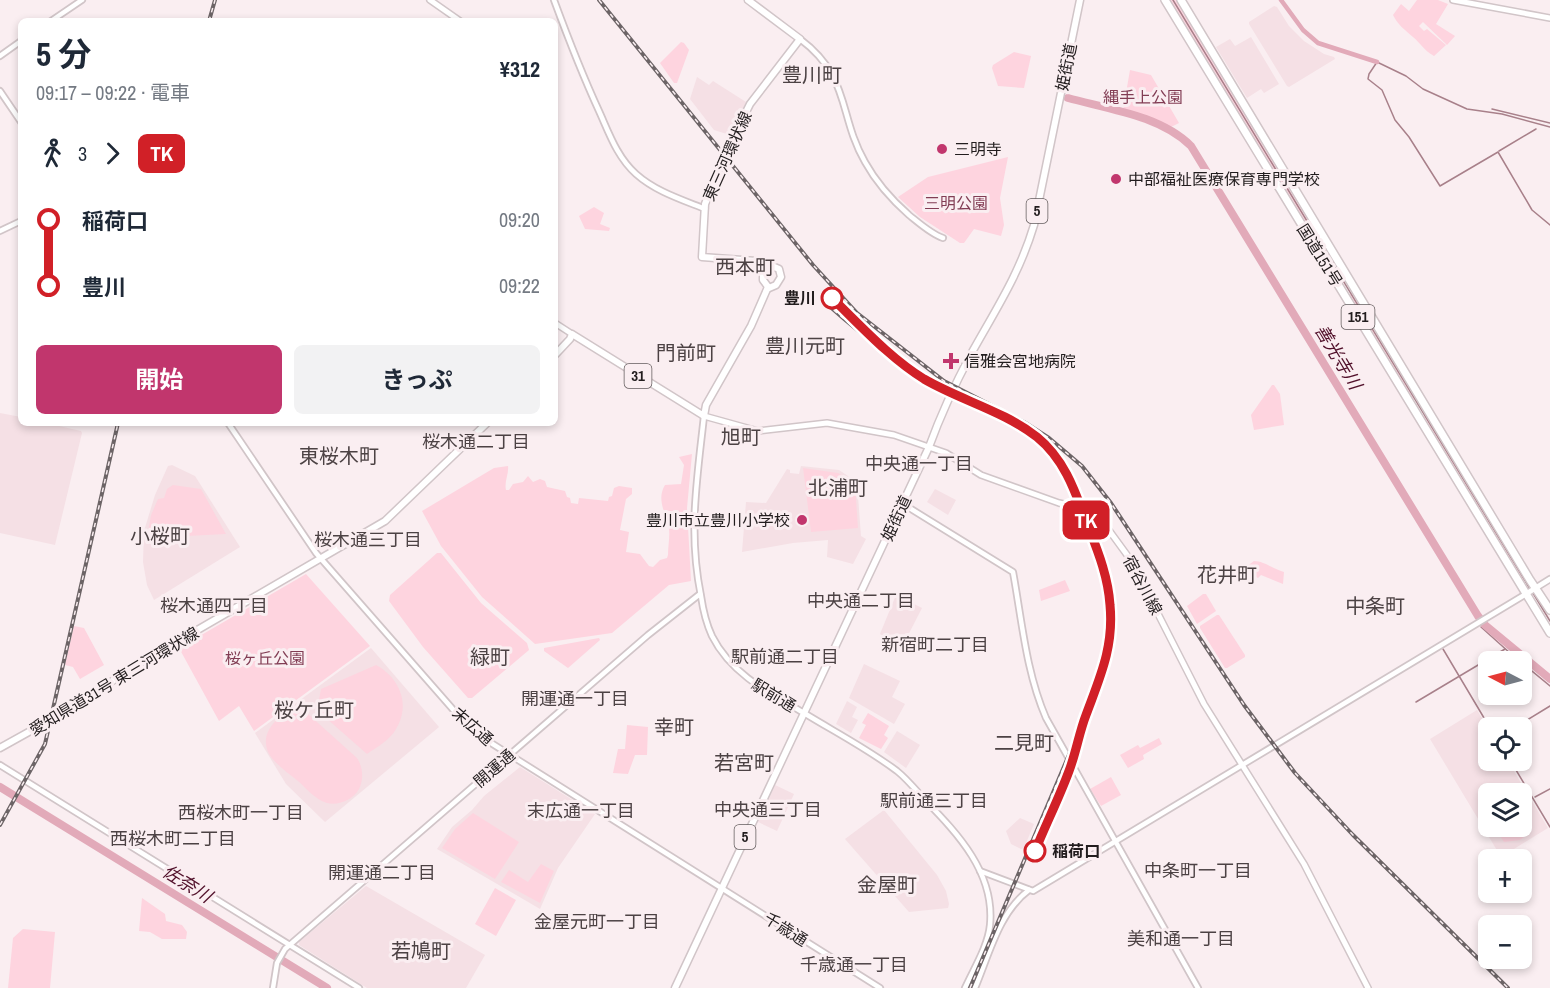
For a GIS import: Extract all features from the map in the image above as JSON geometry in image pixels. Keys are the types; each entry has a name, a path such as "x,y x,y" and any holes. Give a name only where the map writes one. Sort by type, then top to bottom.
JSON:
{"highway":[{"name":"国道151号","path":"1165,0 1531,591 1550,610"},
{"name":"国道151号","path":"1181,0 1531,591 1550,633"}],"main road":[{"path":"429,0 456,18"},
{"path":"748,0 800,39"},
{"name":"姫街道","path":"675,988 903,504 954,387 1024,258 1036,215 1080,0"},
{"path":"1453,0 1550,18"},
{"name":"東三河環状線","path":"763,268 756,261 702,257 705,209 743,116 763,85 800,39"},
{"path":"772,266 779,269 781,277 773,287 768,287 764,280 763,268 772,266"},
{"path":"704,416 706,405 751,326 768,287"},
{"path":"558,325 572,334 558,351"},
{"name":"31","path":"572,334 704,416"},
{"name":"宿谷川線","path":"704,416 758,431 827,423 894,435 946,453 981,475 1059,503 1095,511 1130,560 1204,704 1304,864 1368,988"},
{"name":"愛知県道31号 東三河環状線","path":"0,748 394,515 484,426"},
{"path":"1531,591 1550,579"}],"street":[{"path":"55,18 82,0"},
{"path":"554,0 584,78 615,148 626,164 649,185 705,209"},
{"path":"800,39 822,60 835,78 864,161 879,183 907,214 939,237 944,238"},
{"path":"0,56 18,43"},
{"path":"0,91 18,118"},
{"path":"0,231 18,222"},
{"name":"駅前通","path":"704,416 693,521 700,594 712,635 729,662 750,681 878,757 898,772 962,840 980,871 989,898 990,923 988,936 965,988"},
{"name":"末広通","path":"230,426 321,559 457,714 480,736 721,888"},
{"path":"903,504 1013,572 1031,674 1039,701 1068,758 1198,988"},
{"path":"980,871 1033,891 1531,591"},
{"name":"開運通","path":"273,988 276,968 283,951 648,635 700,594"},
{"path":"0,765 359,988"},
{"name":"千歳通","path":"721,888 880,988"},
{"path":"975,988 1003,923 1020,897 1029,890"}],"shaded area":[{"path":"1274,6 1304,41 1335,59 1289,87 1249,24"},
{"path":"1251,37 1279,84 1264,93 1261,89 1247,98 1216,47 1230,39 1235,46"},
{"path":"697,77 709,85 713,81 746,102 730,135 714,130 690,99"},
{"path":"0,413 18,416 18,426 59,426 81,431 55,545 0,533"},
{"path":"172,465 195,476 240,547 154,600 147,585 143,562 144,531 155,495 168,466"},
{"name":"豊川市立豊川小学校","path":"801,466 839,470 857,482 861,536 866,539 853,564 827,557 828,540 793,543 742,552 746,502 766,503 787,469 790,473 799,474"},
{"path":"935,489 956,500 948,515 927,502"},
{"path":"896,595 922,608 902,647 880,634"},
{"path":"371,648 439,727 325,822 286,784 255,733"},
{"path":"864,664 900,681 892,697 905,704 894,724 849,698"},
{"path":"847,701 857,707 852,717 858,720 851,733 836,724"},
{"path":"1477,710 1481,717 1478,717 1478,771 1514,771 1521,783 1478,783 1478,819 1430,739"},
{"path":"897,731 920,745 906,768 884,752"},
{"path":"520,767 595,814 558,868 540,909 437,849 452,827 484,796"},
{"path":"775,785 794,794 777,831 758,822"},
{"path":"1532,801 1548,828 1514,849 1496,849 1489,837 1532,837"},
{"path":"884,810 937,875 946,891 948,908 909,912 845,839"},
{"path":"1020,818 1034,824 1024,848 1021,849 1011,844 1006,831"},
{"path":"366,886 485,955 466,988 367,988 299,945 299,942"}],"green space":[{"path":"1168,0 1177,0 1342,275 1337,278"},
{"path":"1417,0 1438,0 1448,4 1436,24 1455,36 1447,45 1423,22 1419,26 1424,31 1427,29 1446,45 1434,56 1397,22 1393,15 1401,4 1409,11"},
{"path":"681,42 689,50 677,83 674,83 660,63"},
{"path":"1014,52 1031,56 1024,88 998,86 993,65"},
{"name":"縄手上公園","path":"1130,70 1151,75 1179,123 1171,127 1159,121 1124,112"},
{"name":"三明公園","path":"1008,157 1000,198 1004,225 1001,236 974,229 964,243 960,243 920,217 898,197 928,177"},
{"path":"594,207 604,213 600,224 610,228 609,231 585,229 579,216"},
{"path":"1353,292 1395,359 1416,398 1411,401 1348,295"},
{"path":"1272,385 1280,394 1284,425 1254,430 1251,415"},
{"path":"1428,414 1502,536 1513,561 1525,580 1521,583 1447,461 1423,417"},
{"path":"692,454 687,508 691,581 669,585 612,633 535,644 482,597 441,546 422,511 494,468 508,466 506,490 509,490 513,484 523,482 528,476 533,482 540,479 545,481 547,487 565,491 571,503 578,504 579,498 608,501 614,488 619,486 632,488 632,494 626,499 620,530 629,532 626,552 640,554 649,566 653,567 668,555 669,529 661,496 662,491 665,485 681,484 684,465 679,457"},
{"path":"803,468 838,473 855,484 858,528 811,532"},
{"path":"173,485 201,489 226,534 147,538 151,515 158,499 164,498 167,489"},
{"path":"437,553 441,553 481,603 527,643 529,650 472,698 468,698 423,647 389,601 390,595"},
{"path":"1254,561 1284,572 1283,584 1261,575 1258,578 1243,569"},
{"name":"桜ヶ丘公園","path":"306,574 370,646 254,731 239,706 219,721 179,648"},
{"path":"1065,580 1070,591 1041,601 1039,590"},
{"path":"1206,594 1216,611 1197,624 1187,606"},
{"path":"1217,615 1245,655 1227,668 1200,628"},
{"path":"74,626 84,628 104,665 80,679 73,667 65,665"},
{"path":"599,638 600,640 568,668 544,651 544,648"},
{"path":"376,665 384,670 397,685 401,693 403,711 390,737 367,754 317,710 321,689"},
{"path":"293,711 308,714 357,758 362,769 362,781 357,793 350,799 341,803 323,802 271,757 267,750 267,735 274,723"},
{"path":"868,713 889,726 884,735 888,738 881,749 859,738 866,725 862,723"},
{"path":"627,725 648,727 647,755 635,755 628,774 613,773 618,749 625,749"},
{"path":"1159,738 1162,744 1143,755 1144,759 1128,768 1120,755 1138,745 1140,748"},
{"path":"1111,777 1121,795 1101,806 1090,789"},
{"path":"473,813 519,842 495,879 442,848 455,829"},
{"path":"1501,837 1524,837 1520,840 1504,842"},
{"path":"541,864 554,871 540,903 501,882 509,870 528,882"},
{"path":"495,888 516,900 496,936 475,924"},
{"path":"142,898 165,914 166,921 182,925 187,932 186,939 162,939 150,932 139,931"},
{"path":"23,929 55,932 50,988 8,988 13,938"}],"waterway":[{"path":"1173,0 1530,589"},
{"path":"1281,0 1303,30 1318,43 1377,62"},
{"path":"1550,127 1502,114 1467,109 1423,89 1406,76 1377,62 1369,74 1368,79 1382,90 1395,120 1409,137 1440,186 1498,152 1532,210 1550,225"},
{"name":"善光寺川","path":"1068,98 1150,121 1165,127 1191,146 1478,616 1485,625 1550,679"},
{"path":"1492,109 1550,123"},
{"path":"1499,151 1536,129"},
{"path":"1533,593 1550,621"},
{"path":"1481,627 1508,651"},
{"path":"1443,649 1483,717"},
{"path":"1416,702 1505,649"},
{"path":"1532,671 1550,686"},
{"path":"1532,717 1550,706"},
{"path":"1517,771 1550,827"},
{"name":"佐奈川","path":"0,787 327,988"},
{"path":"1535,797 1550,789"}],"railway":[{"path":"210,18 215,0"},
{"path":"599,0 813,265 857,313 944,381 1024,422 1049,438 1082,466 1111,503 1244,705 1295,773 1353,835 1508,988"},
{"path":"827,304 885,352 948,391"},
{"path":"0,825 45,744 117,426"},
{"path":"970,988 1102,677 1108,655 1111,616 1100,559 1072,485 1053,455 1036,437"}],"train":[{"name":"TK","path":"832,298 904,365 921,377 1001,416 1038,438 1058,459 1070,478 1097,550 1107,581 1110,606 1110,633 1106,660 1074,757 1035,851"}],"place":[{"name":"三明寺","path":"942,149"},
{"name":"中部福祉医療保育専門学校","path":"1116,179"},
{"name":"豊川","path":"832,298"},
{"name":"信雅会宮地病院","path":"951,361"},
{"name":"豊川市立豊川小学校","path":"802,520"},
{"name":"稲荷口","path":"1035,851"}],"district":[{"name":"豊川町","path":"812,75"},
{"name":"西本町","path":"745,267"},
{"name":"豊川元町","path":"805,346"},
{"name":"門前町","path":"686,353"},
{"name":"旭町","path":"741,437"},
{"name":"桜木通二丁目","path":"476,442"},
{"name":"東桜木町","path":"339,456"},
{"name":"中央通一丁目","path":"919,464"},
{"name":"北浦町","path":"838,488"},
{"name":"小桜町","path":"160,536"},
{"name":"桜木通三丁目","path":"368,540"},
{"name":"花井町","path":"1227,575"},
{"name":"中央通二丁目","path":"861,601"},
{"name":"桜木通四丁目","path":"214,606"},
{"name":"中条町","path":"1375,606"},
{"name":"新宿町二丁目","path":"935,645"},
{"name":"緑町","path":"490,657"},
{"name":"駅前通二丁目","path":"785,657"},
{"name":"開運通一丁目","path":"575,699"},
{"name":"桜ケ丘町","path":"314,710"},
{"name":"幸町","path":"674,727"},
{"name":"二見町","path":"1024,743"},
{"name":"若宮町","path":"744,763"},
{"name":"駅前通三丁目","path":"934,801"},
{"name":"中央通三丁目","path":"768,810"},
{"name":"末広通一丁目","path":"581,811"},
{"name":"西桜木町一丁目","path":"241,813"},
{"name":"西桜木町二丁目","path":"173,839"},
{"name":"中条町一丁目","path":"1198,871"},
{"name":"開運通二丁目","path":"382,873"},
{"name":"金屋町","path":"887,885"},
{"name":"金屋元町一丁目","path":"597,922"},
{"name":"美和通一丁目","path":"1181,939"},
{"name":"若鳩町","path":"421,951"},
{"name":"千歳通一丁目","path":"854,965"}]}
